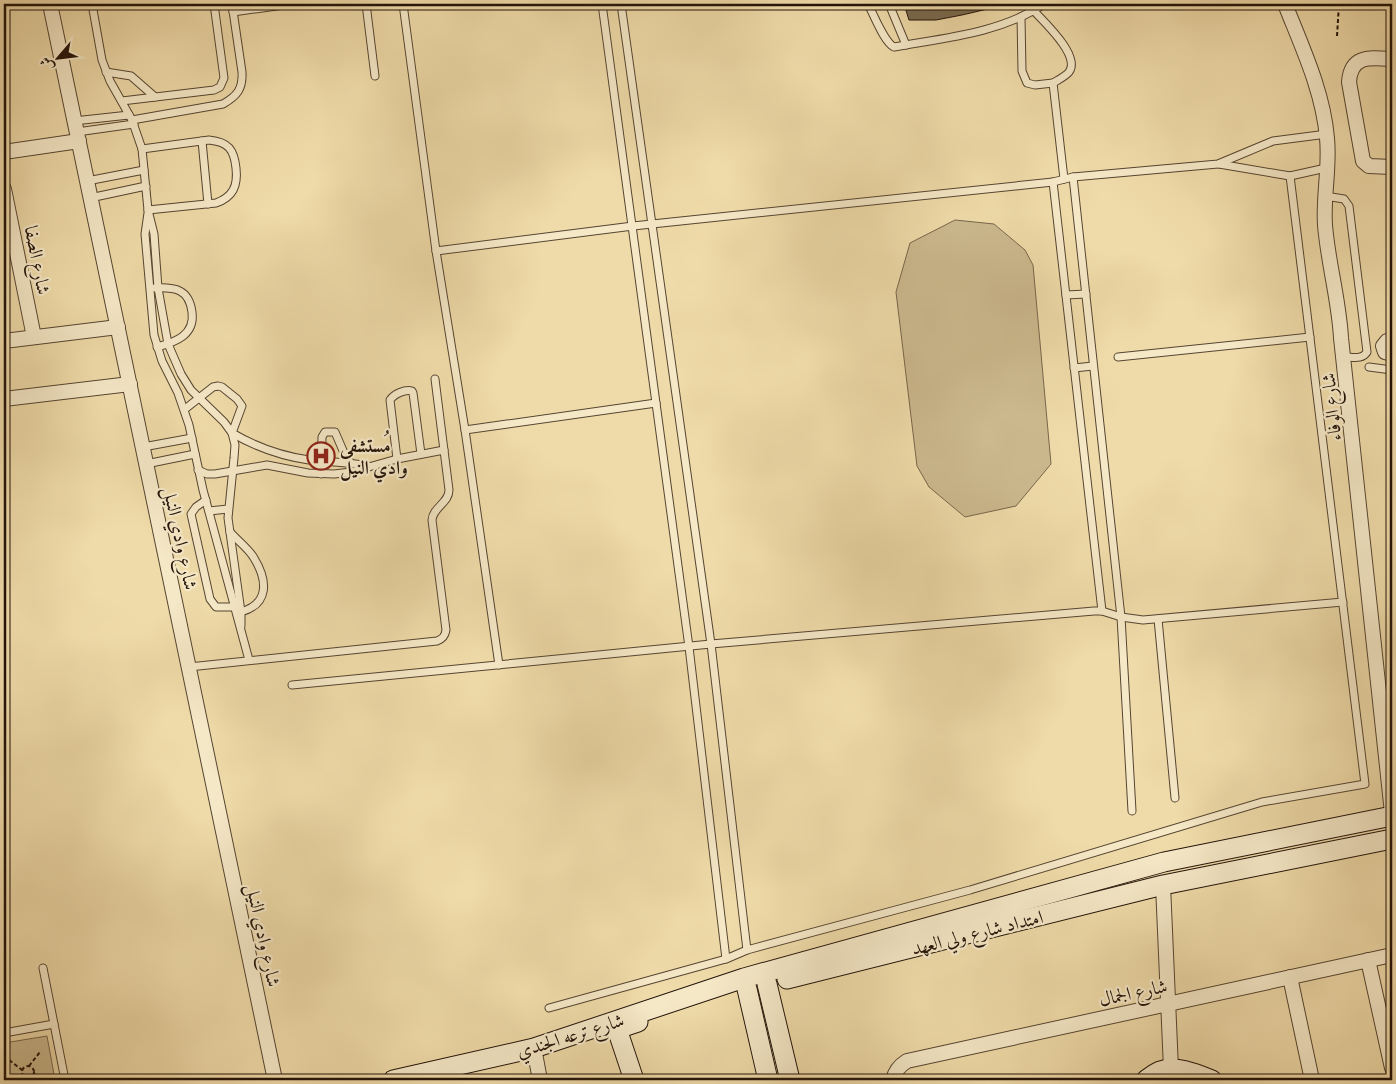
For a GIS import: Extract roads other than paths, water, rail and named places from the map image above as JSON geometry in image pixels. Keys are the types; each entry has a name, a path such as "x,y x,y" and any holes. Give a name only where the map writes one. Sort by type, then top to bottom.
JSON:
{"main road":[{"name":"امتداد شارع ولي العهد","path":"746,984 1164,862 1366,822 1392,815"},
{"path":"1366,822 1369,842"},
{"name":"امتداد شارع ولي العهد","path":"746,984 767,984 1162,885 1369,842 1392,839"},
{"path":"746,984 768,1080"},
{"name":"شارع ترعه الجندي","path":"393,1080 534,1048 616,1026 746,984"},
{"path":"767,984 790,1080"},
{"path":"616,1026 634,1080"},
{"path":"1146,1080 1160,1071 1171,1069 1180,1070 1203,1079"}],"street":[{"name":"شارع وادي النيل","path":"50,4 275,1080"},
{"name":"شارع الوفاء","path":"1285,4 1318,91 1326,134 1326,227 1340,313 1392,815"},
{"path":"1392,59 1367,58 1353,66 1350,74 1361,157 1366,164 1374,167 1392,167"},
{"path":"4,152 77,132"},
{"name":"شارع الصفا","path":"4,189 7,219 34,337"},
{"path":"4,341 118,327"},
{"path":"1392,340 1385,342 1383,346 1385,352 1392,354"},
{"path":"4,399 130,384"},
{"path":"1162,885 1171,1069"},
{"name":"شارع الجمال","path":"893,1080 895,1072 907,1061 1392,955"},
{"path":"1368,960 1392,1068"},
{"path":"1290,977 1312,1080"},
{"path":"534,1048 540,1080"}],"lane":[{"path":"92,4 106,72 132,119 142,149 148,210 154,234 158,288 168,344 181,374 191,390 224,422 232,433 235,445 234,471 228,509 241,626"},
{"path":"122,101 214,90 220,87 224,78 214,4"},
{"path":"77,132 132,119 223,104 233,99 240,91 243,82 233,8 291,4"},
{"path":"366,4 375,76"},
{"path":"403,4 436,251 465,430 499,665"},
{"path":"602,4 689,647 726,959"},
{"path":"621,4 710,644 747,950"},
{"path":"868,4 890,46 894,47 982,31 1021,17 1044,4"},
{"path":"889,4 906,45"},
{"path":"1021,17 1022,71 1024,77 1028,83 1035,85 1053,83 1069,72 1072,65 1070,57 1062,43 1034,11"},
{"path":"106,72 131,76 155,97"},
{"path":"1053,83 1064,179"},
{"path":"77,132 132,119"},
{"path":"1218,164 1273,141 1326,134"},
{"path":"142,149 202,141 217,141 230,148 235,156 237,178 235,188 224,200 208,204 148,210"},
{"path":"202,141 208,204"},
{"path":"436,251 633,226 1053,182 1073,177 1218,164 1290,176 1326,168"},
{"path":"87,181 144,170"},
{"path":"549,1008 726,959 747,950 970,890 1262,802 1365,784 1290,176"},
{"path":"1073,177 1121,617 1132,810"},
{"path":"1053,182 1102,611"},
{"path":"90,198 146,186"},
{"path":"1325,196 1344,199 1349,206 1367,352 1363,357 1344,357"},
{"path":"148,210 145,234 148,288 157,347 185,409 198,470 249,660"},
{"path":"148,288 179,290 191,303 193,321 191,327 183,336 168,344 157,347"},
{"path":"1066,295 1086,294"},
{"path":"1118,357 1310,337"},
{"path":"1074,368 1093,366"},
{"path":"1368,367 1392,370"},
{"path":"189,667 442,639 446,630 432,515 449,494 435,379"},
{"path":"185,409 213,387 222,387 237,399 242,406 232,433"},
{"path":"398,459 390,400 394,395 407,390 413,393 421,454"},
{"path":"465,430 656,404"},
{"path":"320,474 322,437 325,432 331,431 337,434 344,453 350,462"},
{"path":"232,433 276,453 321,461 350,462 370,466"},
{"path":"143,447 192,438"},
{"path":"198,470 207,474 215,474 267,465 320,474 351,472 398,459 444,450"},
{"path":"146,464 195,454"},
{"path":"206,500 196,507 191,514 210,599 216,607 234,606"},
{"path":"209,511 228,509"},
{"path":"230,532 254,557 263,581 263,592 260,602 252,609 240,612"},
{"path":"292,685 710,644 1102,611 1121,617 1143,620 1343,602"},
{"path":"1158,619 1175,798"},
{"path":"43,968 65,1080"},
{"path":"4,1033 54,1024"}],"place":[{"name":"مُستشفى وادي النيل","path":"321,456"}]}
